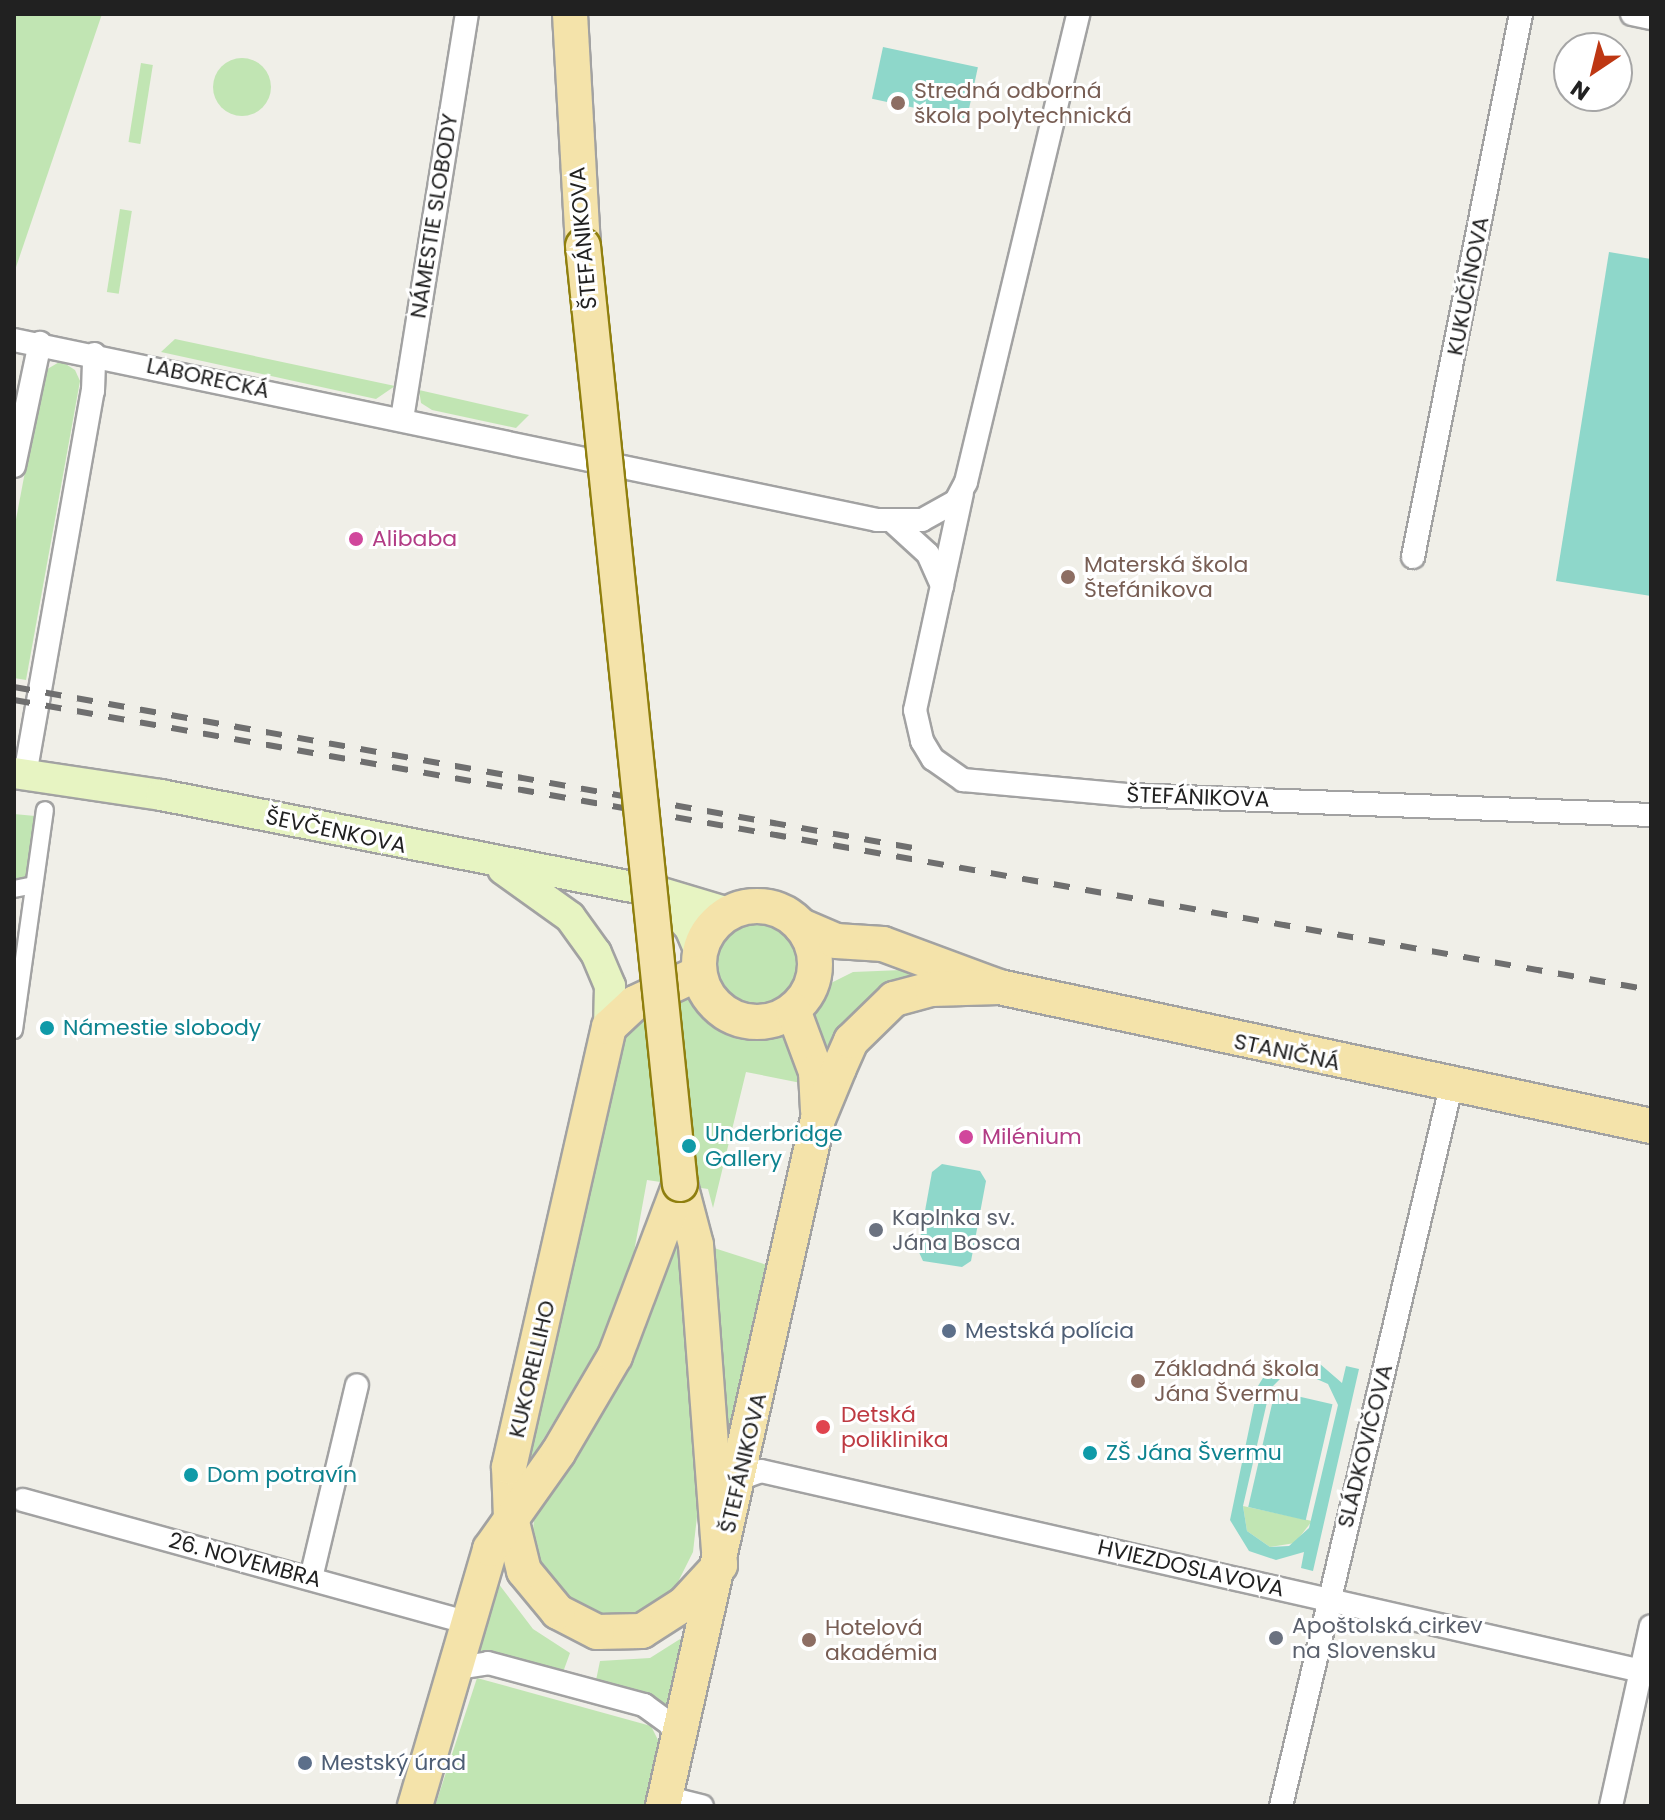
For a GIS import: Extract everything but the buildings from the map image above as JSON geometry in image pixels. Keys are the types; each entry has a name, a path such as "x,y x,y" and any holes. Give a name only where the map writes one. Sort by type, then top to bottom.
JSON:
{"main road":[{"name":"ŠTEFÁNIKOVA","path":"570,14 583,246 680,1184 696,1245 720,1565"},
{"name":"ŠEVČENKOVA","path":"20,774 161,795 495,864 658,892 729,913"},
{"path":"495,864 570,917 596,953 610,986 609,1027"},
{"path":"609,1027 635,1003 700,962 710,929 729,913 754,906 772,907 801,926 813,948 814,973 793,1010 770,1021 736,1018 709,997 700,962 690,928 658,892"},
{"name":"STANIČNÁ","path":"801,926 836,941 883,944 999,987 1451,1087 1651,1126"},
{"path":"814,973 870,961 928,960"},
{"path":"818,1119 851,1041 878,1010 894,999 932,989 999,987"},
{"path":"793,1010 816,1072 818,1119"},
{"name":"KUKORELLIHO","path":"609,1027 509,1467 511,1518 524,1571 539,1593 576,1624 597,1632 642,1631 684,1604 720,1565"},
{"name":"ŠTEFÁNIKOVA","path":"664,1802 741,1478 818,1119"},
{"path":"415,1806 452,1669 490,1549 594,1396 615,1356 680,1184"}],"street":[{"name":"NÁMESTIE SLOBODY","path":"402,419 467,14"},
{"name":"KUKUČÍNOVA","path":"1413,557 1521,14"},
{"path":"1632,14 1651,18"},
{"name":"ŠTEFÁNIKOVA","path":"1078,15 962,493 915,710 922,741 933,759 963,780 1129,795 1651,815"},
{"name":"LABORECKÁ","path":"14,340 402,419"},
{"path":"14,466 40,343"},
{"path":"20,774 93,391 94,354"},
{"path":"402,419 893,522 934,515 962,493"},
{"path":"893,522 928,554 942,586"},
{"path":"14,1030 20,945 34,885 45,810"},
{"path":"14,889 34,885"},
{"name":"SLÁDKOVIČOVA","path":"1281,1806 1451,1087"},
{"path":"311,1578 357,1385"},
{"name":"HVIEZDOSLAVOVA","path":"741,1478 761,1471 1641,1671"},
{"name":"26. NOVEMBRA","path":"19,1499 466,1622"},
{"path":"1611,1806 1651,1626"},
{"path":"452,1669 488,1663 644,1705 670,1724 679,1743"},
{"path":"664,1802 702,1806"}],"green space":[{"path":"14,14 102,14 14,273"},
{"path":"242,58 263,66 271,87 263,108 242,116 221,108 213,87 221,66"},
{"path":"141,63 153,65 140,144 128,142"},
{"path":"120,209 132,211 119,294 107,292"},
{"path":"175,339 395,386 376,399 161,352"},
{"path":"61,361 75,370 80,381 26,680 14,678 14,530 44,371"},
{"path":"419,390 529,415 516,428 432,410 421,403"},
{"path":"14,814 35,816 27,883 14,886"},
{"path":"756,916 773,920 788,929 797,944 801,961 797,978 788,993 773,1002 756,1006 739,1002 724,993 715,978 711,961 715,944 724,929 739,920"},
{"path":"902,970 920,976 860,1006 825,1049 808,1007 821,988 853,972"},
{"path":"694,988 712,1013 733,1024 753,1028 785,1021 806,1084 746,1072 713,1208 708,1189 647,1180 632,1263 608,1331 529,1463 523,1461 621,1030"},
{"path":"681,1218 701,1481 693,1552 675,1588 645,1615 601,1619 581,1612 540,1570 532,1538 534,1520"},
{"path":"714,1248 770,1266 730,1451 722,1355"},
{"path":"1243,1506 1312,1521 1295,1543 1270,1547 1247,1531"},
{"path":"498,1583 533,1629 570,1653 562,1675 487,1655 470,1656"},
{"path":"688,1634 668,1708 595,1685 600,1661 650,1658"},
{"path":"477,1678 651,1726 660,1744 644,1806 435,1806"}],"shaded area":[{"path":"883,47 978,67 967,119 872,99"},
{"path":"1609,252 1651,259 1651,596 1556,581"},
{"path":"942,1164 980,1171 986,1181 971,1261 962,1267 923,1261 918,1250 932,1172"},
{"path":"1288,1362 1320,1364 1342,1383 1346,1366 1359,1369 1313,1571 1301,1568 1304,1552 1276,1560 1249,1551 1230,1520 1258,1386 1266,1373","holes":["1303,1373 1328,1384 1338,1405 1309,1528 1289,1546 1270,1547 1247,1531 1243,1506 1270,1389 1281,1378"]},
{"path":"1275,1391 1332,1404 1306,1520 1248,1507"}],"railway":[{"path":"14,687 919,849"},
{"path":"14,700 1651,990"}],"place":[{"name":"Stredná odborná škola polytechnická","path":"898,103"},
{"name":"Alibaba","path":"356,539"},
{"name":"Materská škola Štefánikova","path":"1068,577"},
{"name":"Námestie slobody","path":"47,1028"},
{"name":"Milénium","path":"966,1137"},
{"name":"Underbridge Gallery","path":"689,1146"},
{"name":"Kaplnka sv. Jána Bosca","path":"876,1230"},
{"name":"Mestská polícia","path":"949,1331"},
{"name":"Základná škola Jána Švermu","path":"1138,1381"},
{"name":"Detská poliklinika","path":"823,1427"},
{"name":"ZŠ Jána Švermu","path":"1090,1453"},
{"name":"Dom potravín","path":"191,1475"},
{"name":"Apoštolská cirkev na Slovensku","path":"1276,1638"},
{"name":"Hotelová akadémia","path":"809,1640"},
{"name":"Mestský úrad","path":"305,1763"}]}
